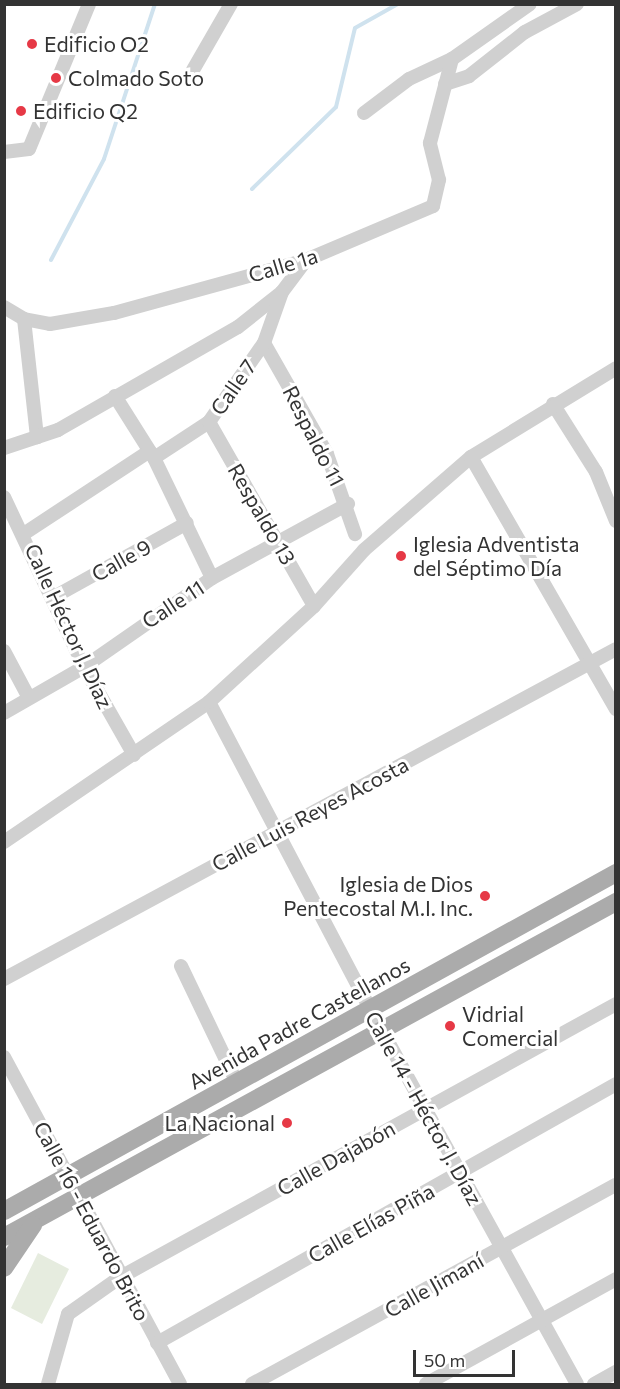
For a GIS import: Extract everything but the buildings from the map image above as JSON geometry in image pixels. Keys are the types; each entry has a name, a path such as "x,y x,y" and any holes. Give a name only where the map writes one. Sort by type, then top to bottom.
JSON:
{"main road":[{"name":"Avenida Padre Castellanos","path":"4,1211 615,873"},
{"path":"4,1238 615,902"},
{"path":"4,1202 29,1198"},
{"path":"4,1268 35,1221"}],"street":[{"path":"4,152 29,149 89,4"},
{"path":"193,70 231,4"},
{"path":"364,113 410,79 452,59 530,4"},
{"path":"445,84 469,76 525,32 577,4"},
{"path":"445,84 452,59"},
{"name":"Calle 1a","path":"4,306 24,319 50,324 114,313 306,260 433,206 439,180 430,143 445,84"},
{"path":"4,448 37,437 116,396 238,327 282,292 306,260"},
{"name":"Calle 7","path":"25,532 209,422 264,343 282,292"},
{"path":"24,319 37,437"},
{"name":"Respaldo 11","path":"264,343 327,454 348,504 355,534"},
{"path":"4,842 209,702 314,606 364,550 471,457 553,404 615,368"},
{"path":"116,396 152,454 212,578"},
{"path":"553,404 596,472 615,521"},
{"name":"Respaldo 13","path":"209,422 314,606"},
{"path":"471,457 615,710"},
{"name":"Calle Héctor J. Díaz","path":"4,497 25,532 84,667 134,755"},
{"name":"Calle 11","path":"4,713 84,667 212,578 348,504"},
{"name":"Calle 9","path":"54,597 187,523"},
{"name":"Calle Luis Reyes Acosta","path":"4,979 615,649"},
{"path":"4,651 29,698"},
{"name":"Calle 14 - Héctor J. Díaz","path":"209,702 370,1009 577,1384"},
{"path":"181,966 237,1083"},
{"name":"Calle Dajabón","path":"48,1384 68,1314 119,1278 615,1004"},
{"name":"Calle 16 - Eduardo Brito","path":"4,1057 69,1175 77,1198 119,1278 180,1384"},
{"name":"Calle Elías Piña","path":"157,1343 615,1084"},
{"name":"Calle Jimaní","path":"252,1384 615,1185"},
{"path":"426,1384 615,1278"},
{"path":"594,1384 615,1372"}],"shaded area":[{"path":"38,1253 69,1269 42,1324 11,1308"}],"waterway":[{"path":"51,260 104,159 155,4"},
{"path":"252,189 336,107 355,28 398,4"}],"place":[{"name":"Edificio O2","path":"32,44"},
{"name":"Colmado Soto","path":"56,78"},
{"name":"Edificio Q2","path":"21,111"},
{"name":"Iglesia Adventista del Séptimo Día","path":"401,556"},
{"name":"Iglesia de Dios Pentecostal M.I. Inc.","path":"485,896"},
{"name":"Vidrial Comercial","path":"450,1026"},
{"name":"La Nacional","path":"287,1123"}]}
